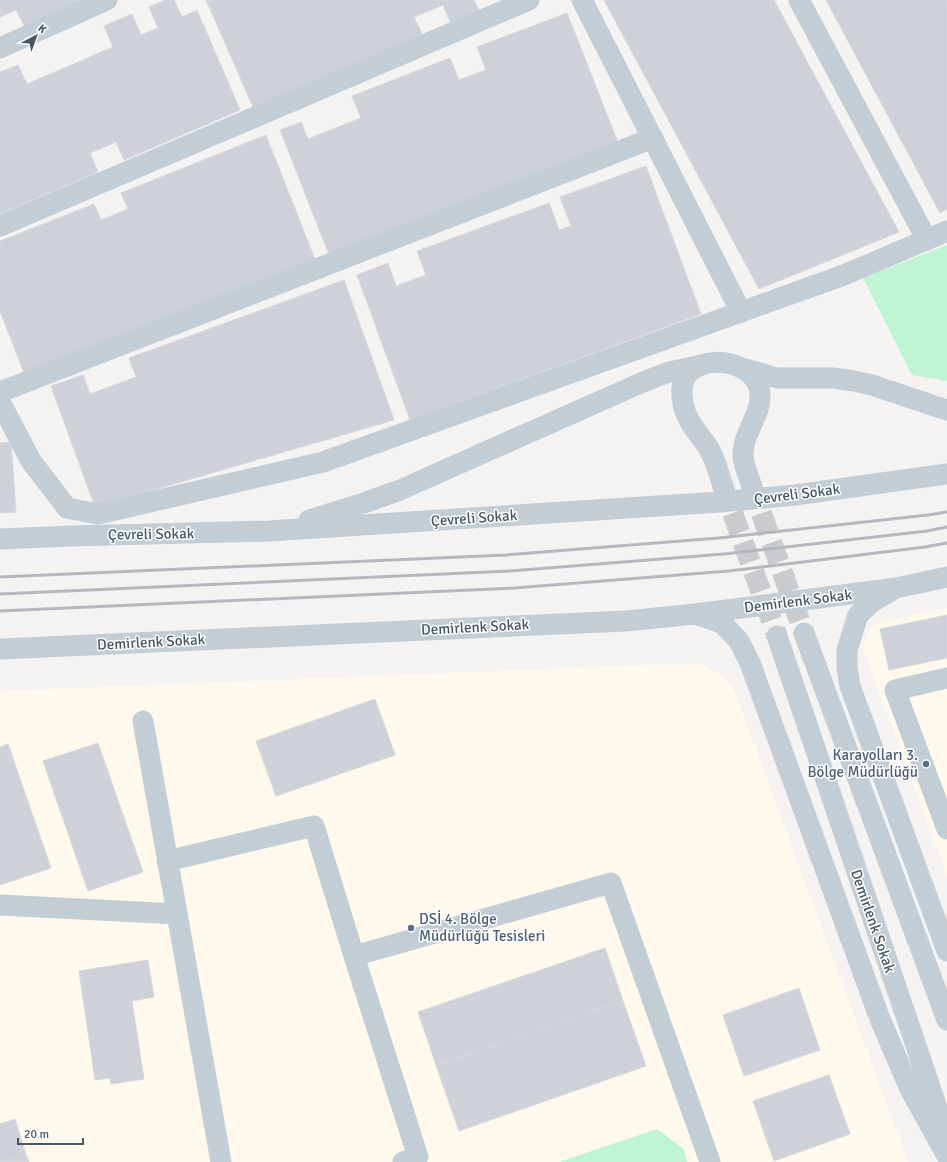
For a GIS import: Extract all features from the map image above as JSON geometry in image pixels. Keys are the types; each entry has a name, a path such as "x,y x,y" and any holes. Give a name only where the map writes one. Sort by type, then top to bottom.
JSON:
{"street":[{"path":"0,48 106,0"},
{"path":"0,226 529,0"},
{"path":"582,0 742,312"},
{"path":"799,0 927,240"},
{"path":"0,392 653,138"},
{"path":"67,508 98,514 323,462 844,275 947,231"},
{"path":"270,531 319,518 400,490 643,382 669,372 713,362 726,363 777,378 833,378 854,380 947,410"},
{"path":"702,364 690,371 684,380 682,391 683,406 688,419 708,447 716,463 722,483"},
{"path":"741,367 753,376 759,388 760,400 758,412 746,438 743,453 751,484"},
{"path":"0,402 31,461 67,508 71,536"},
{"name":"Çevreli Sokak","path":"0,539 270,531 720,502 795,495 947,474"},
{"name":"Demirlenk Sokak","path":"0,649 610,622 695,614 896,588 947,577"},
{"path":"896,588 872,602 858,616 847,650 847,668 850,686 947,951"},
{"path":"695,614 722,624 739,641 747,658 880,1019 910,1089 947,1156"},
{"path":"804,633 947,1020"},
{"name":"Demirlenk Sokak","path":"776,636 947,1138"},
{"path":"947,678 895,690 947,828"},
{"path":"143,721 221,1162"},
{"path":"168,861 314,826 418,1157 403,1162"},
{"path":"354,956 611,883 710,1162"},
{"path":"0,905 177,914"}],"shaded area":[{"name":"Karayolları 3. Bölge Müdürlüğü","path":"947,608 947,876 864,652 864,642 867,633 879,622"},
{"name":"DSİ 4. Bölge Müdürlüğü Tesisleri","path":"696,663 719,674 731,685 736,695 908,1162 0,1162 0,691"}],"green space":[{"path":"947,245 947,381 912,375 863,278"},
{"path":"657,1129 684,1149 687,1162 559,1162"}],"building":[{"path":"0,0 101,0 29,35 16,10 0,17"},
{"path":"165,0 174,0 182,17 197,10 240,110 124,160 116,142 90,153 98,172 0,214 0,72 18,65 27,84 113,47 104,26 132,14 141,35 158,28 149,7"},
{"path":"206,0 474,0 480,12 451,24 443,5 414,17 423,36 254,109"},
{"path":"604,0 774,0 899,232 759,289"},
{"path":"826,0 947,0 947,209 940,213"},
{"path":"567,13 619,145 330,257 280,130 301,122 308,139 361,118 352,96 450,58 459,80 486,70 477,47"},
{"path":"266,135 316,262 25,375 0,311 0,241 94,204 101,220 128,209 121,193"},
{"path":"646,166 701,314 410,420 357,275 388,263 396,286 426,275 417,251 549,203 559,230 571,226 560,197"},
{"path":"344,280 394,420 95,507 51,386 83,375 90,394 136,377 129,358"},
{"path":"11,442 16,512 0,513 0,443"},
{"path":"947,615 947,658 889,670 880,629"},
{"path":"375,699 395,755 276,796 256,741"},
{"path":"98,743 143,872 88,891 43,761"},
{"path":"8,744 51,868 0,885 0,747"},
{"path":"605,948 623,1001 436,1065 418,1012"},
{"path":"148,960 154,997 132,1001 144,1079 111,1084 110,1078 95,1080 79,971"},
{"path":"799,988 820,1050 744,1076 723,1015"},
{"path":"623,1001 646,1066 459,1131 436,1065"},
{"path":"829,1075 850,1134 774,1161 753,1101"},
{"path":"15,1119 26,1155 0,1162 0,1124"},
{"path":"26,1155 29,1162 4,1162"}],"tunnel":[{"path":"722,484 777,636"},
{"path":"751,484 804,633"}],"railway":[{"path":"0,577 506,555 719,538 947,512"},
{"path":"0,594 510,571 724,554 927,531 947,527"},
{"path":"0,611 514,588 729,571 947,543"}],"place":[{"name":"Karayolları 3. Bölge Müdürlüğü","path":"926,764"},
{"name":"DSİ 4. Bölge Müdürlüğü Tesisleri","path":"411,928"}]}
